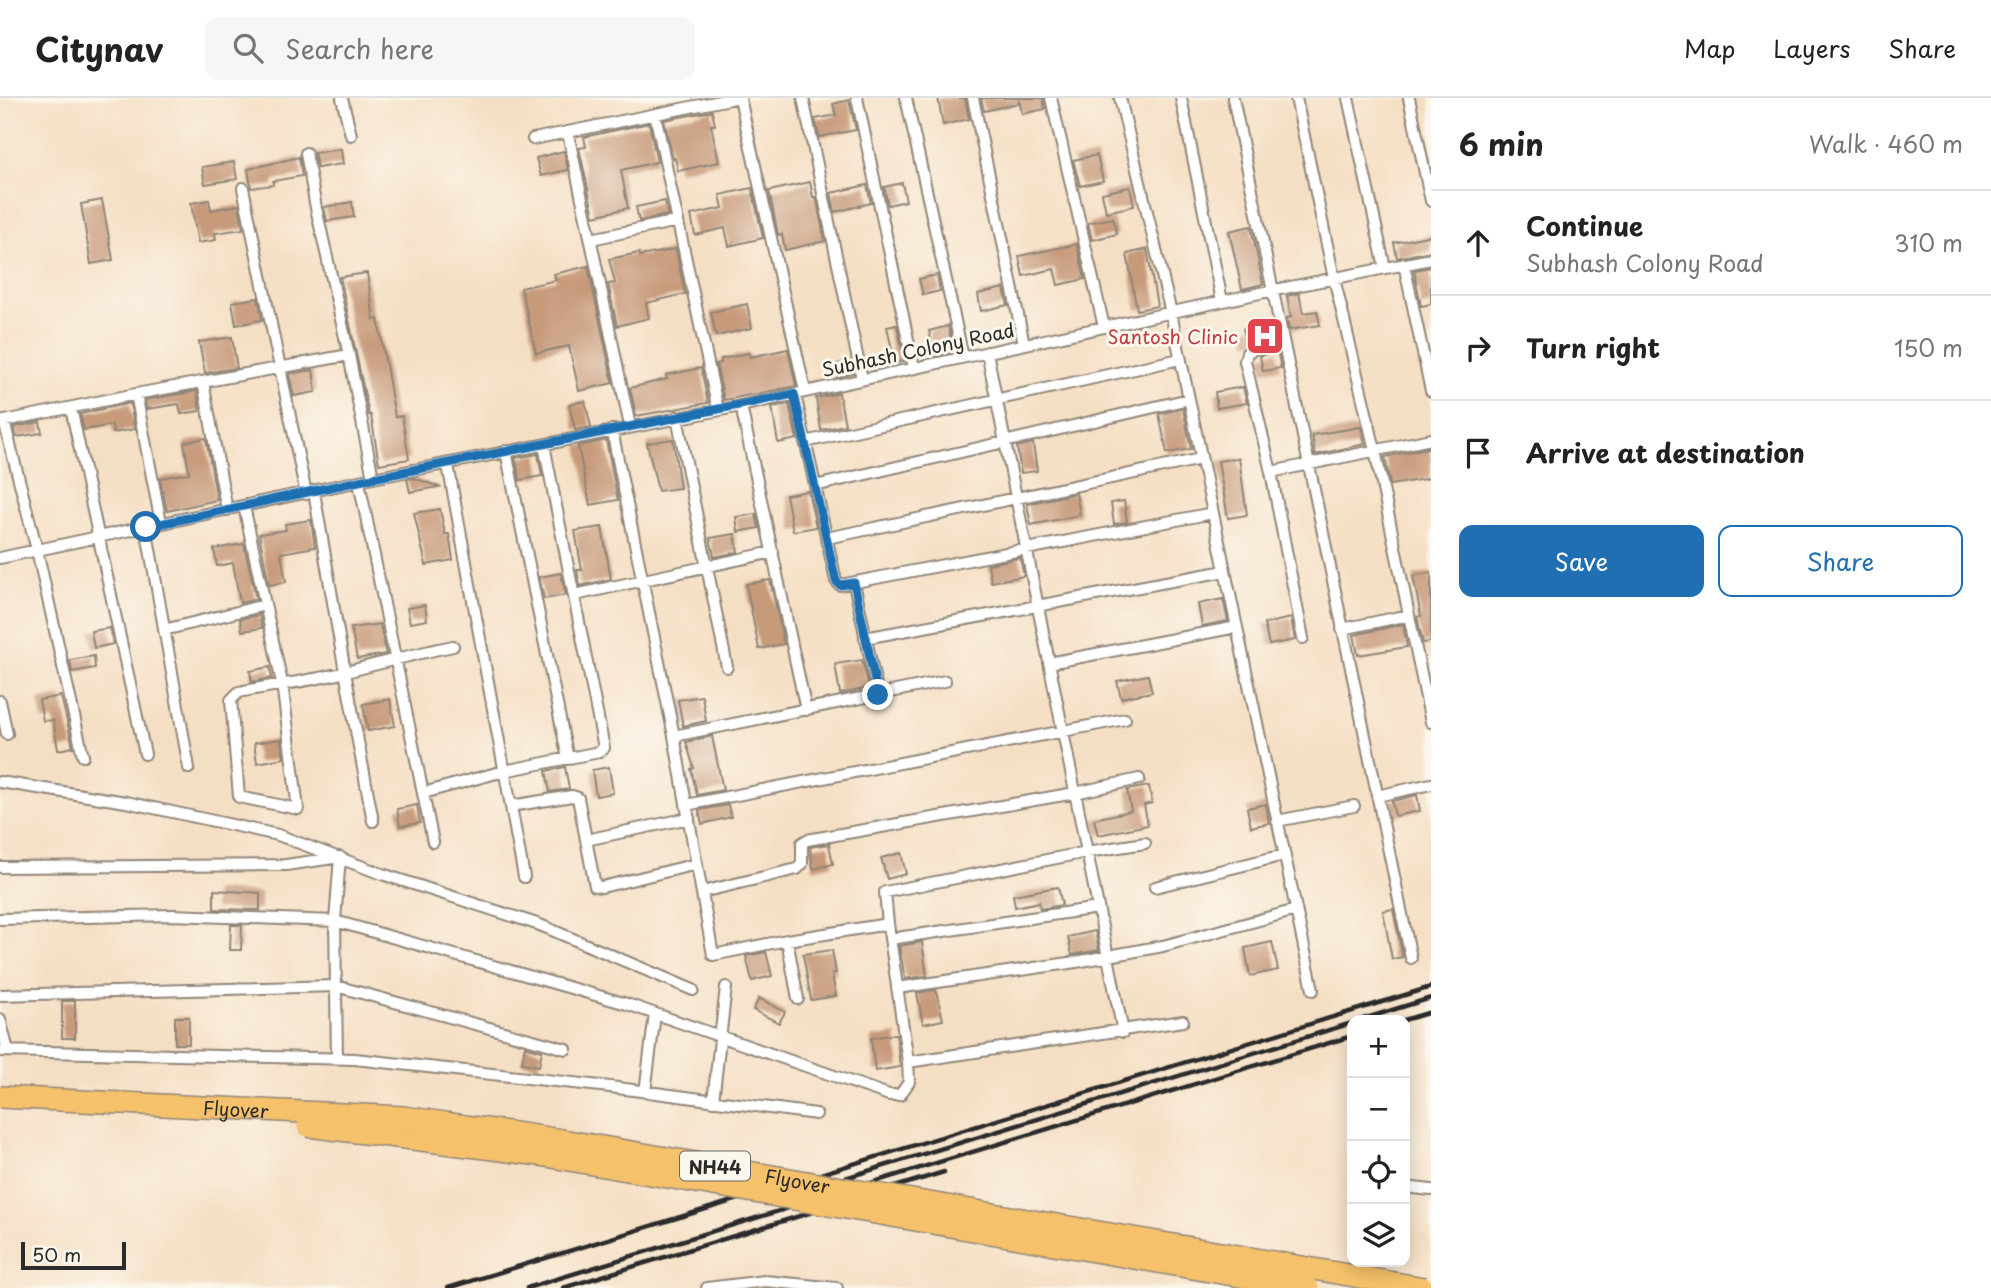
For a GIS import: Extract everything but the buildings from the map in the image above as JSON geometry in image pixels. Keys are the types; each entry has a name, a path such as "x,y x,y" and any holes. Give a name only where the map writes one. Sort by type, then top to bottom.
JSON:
{"highway":[{"name":"Flyover","path":"0,1097 417,1119 562,1140 1424,1288"},
{"name":"Flyover","path":"0,1109 132,1114 326,1127 540,1154 1308,1288"}],"street":[{"path":"342,98 351,135"},
{"path":"533,139 655,114 692,102 738,98 800,393 805,442 838,583 854,583 1213,513"},
{"path":"803,98 862,379"},
{"path":"857,98 914,368"},
{"path":"906,98 963,357"},
{"path":"973,98 1024,344"},
{"path":"1051,98 1104,327"},
{"path":"1120,98 1171,313 1313,990"},
{"path":"1181,98 1222,302"},
{"path":"1233,98 1411,958"},
{"path":"1296,98 1334,278 1375,450 1431,722"},
{"path":"1348,98 1385,268"},
{"path":"1409,98 1431,201"},
{"path":"655,114 718,410"},
{"path":"568,133 630,426"},
{"path":"306,153 373,478"},
{"path":"243,188 280,368 310,493 373,821"},
{"path":"591,239 678,221"},
{"name":"Subhash Colony Road","path":"0,558 373,478 741,406 1272,290 1431,259"},
{"path":"1404,264 1431,391"},
{"path":"1283,340 1250,351 1245,356 1303,638"},
{"path":"987,352 1123,1032"},
{"path":"83,757 37,550 2,421 349,355"},
{"path":"805,442 1180,359"},
{"path":"203,382 227,510"},
{"path":"136,394 162,523"},
{"path":"815,486 1189,399"},
{"path":"741,406 806,710"},
{"path":"71,408 145,754"},
{"path":"677,418 727,667"},
{"path":"612,430 674,736 713,955 787,940 888,925"},
{"path":"1270,472 1431,439"},
{"path":"423,793 504,771 599,752 604,748 544,445"},
{"path":"506,451 568,759"},
{"path":"827,538 1201,459"},
{"path":"448,465 524,877"},
{"path":"359,482 433,842"},
{"path":"244,506 282,683 298,808 239,797 231,700 239,692 282,683 345,672 453,646"},
{"path":"146,527 189,768"},
{"path":"575,595 773,552"},
{"path":"865,638 1225,571"},
{"path":"854,583 878,695"},
{"path":"164,630 265,605"},
{"path":"1342,629 1409,615"},
{"path":"1049,663 1237,626"},
{"path":"674,736 945,681"},
{"path":"0,701 7,734"},
{"path":"686,804 1125,719"},
{"path":"702,892 797,869 802,864 802,843 807,840 1075,793 1139,779"},
{"path":"0,782 126,802 278,835 382,874 540,925 693,990"},
{"path":"1377,796 1431,785"},
{"path":"511,806 575,796 580,801 593,882 599,887 697,864"},
{"path":"1277,821 1354,806"},
{"path":"586,840 689,818"},
{"path":"0,919 172,915 335,921 507,968 655,1014 889,1095 900,1095 909,1082 908,1062 884,894 887,890 1144,843"},
{"path":"1155,887 1284,855"},
{"path":"0,867 286,865 340,857"},
{"path":"337,1059 335,921 340,857"},
{"path":"890,939 1098,908"},
{"path":"897,988 1163,946 1296,910"},
{"path":"787,940 797,999"},
{"path":"0,995 336,986 566,1049"},
{"path":"713,1101 726,987"},
{"path":"645,1092 655,1014"},
{"path":"0,1019 4,1051 337,1059 645,1092 816,1114"},
{"path":"908,1062 1183,1021"},
{"path":"1410,1188 1431,1190"},
{"path":"707,1288 765,1281 837,1288"}],"railway":[{"path":"448,1288 1431,987"},
{"path":"1376,1015 1431,998"},
{"path":"1410,1018 1431,1012"},
{"path":"783,1197 1347,1025"},
{"path":"527,1288 1347,1038"},
{"path":"563,1288 944,1172"}],"place":[{"name":"Santosh Clinic","path":"1265,336"}],"route":[{"path":"146,527 373,478 794,394 836,581 840,585 854,583 878,695"}]}
